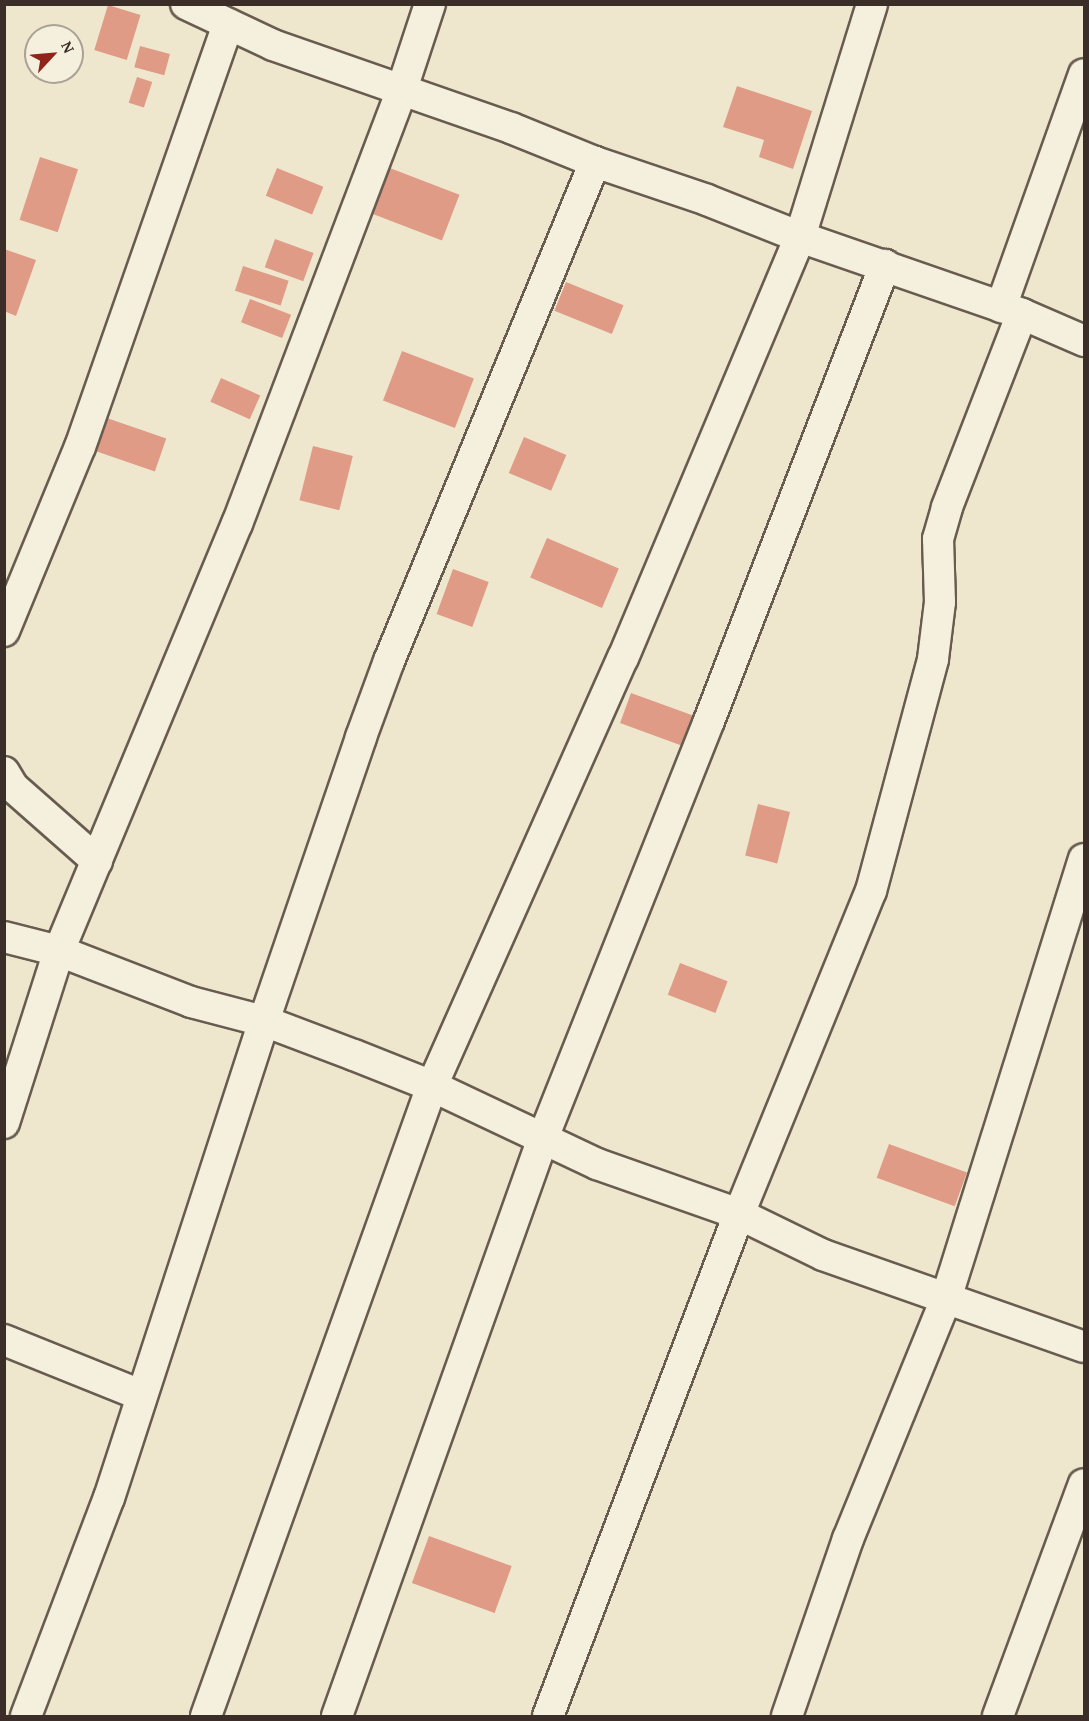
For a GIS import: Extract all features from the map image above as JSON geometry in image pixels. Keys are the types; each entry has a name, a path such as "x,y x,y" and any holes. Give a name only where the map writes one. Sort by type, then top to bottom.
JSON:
{"street":[{"path":"4,1123 59,951 237,524 401,92 430,4"},
{"path":"206,1716 432,1086 623,658 800,237 872,4"},
{"path":"4,631 80,447 208,12 273,45 401,92 511,128 595,162 707,200 800,237 1011,311 1084,341"},
{"path":"548,1716 739,1214 871,891 933,659 940,602 938,539 1084,74"},
{"path":"26,1716 109,1498 264,1021 389,661 595,162"},
{"path":"337,1716 543,1138 713,710 885,265"},
{"path":"4,772 21,794 97,861"},
{"path":"787,1716 848,1539 946,1299 1084,859"},
{"path":"4,937 59,951 191,1002 264,1021 432,1086 597,1164 739,1214 823,1255 1084,1347"},
{"path":"4,1340 141,1395"},
{"path":"998,1716 1084,1484"}],"building":[{"path":"108,5 141,15 127,60 94,50"},
{"path":"140,46 170,54 164,75 134,67"},
{"path":"137,77 152,82 144,108 129,103"},
{"path":"737,86 812,111 793,169 759,157 764,140 723,127"},
{"path":"40,157 78,169 58,232 20,220"},
{"path":"382,165 459,195 442,240 364,211"},
{"path":"277,168 323,187 312,215 266,196"},
{"path":"275,239 314,253 303,281 265,267"},
{"path":"4,249 36,260 16,316 4,311"},
{"path":"243,266 289,281 281,306 235,291"},
{"path":"566,282 623,305 612,334 554,311"},
{"path":"250,299 291,315 282,338 241,322"},
{"path":"402,351 474,379 455,428 383,400"},
{"path":"221,378 260,395 250,419 210,402"},
{"path":"101,416 166,438 155,472 90,449"},
{"path":"524,437 566,455 551,491 509,473"},
{"path":"313,446 353,456 339,510 299,500"},
{"path":"547,538 619,568 602,608 530,578"},
{"path":"453,569 489,582 472,627 437,614"},
{"path":"631,693 693,716 682,746 620,723"},
{"path":"758,804 790,812 777,863 745,855"},
{"path":"680,963 728,981 715,1013 668,995"},
{"path":"889,1144 967,1172 955,1206 877,1178"},
{"path":"429,1536 512,1566 495,1613 412,1583"}]}
